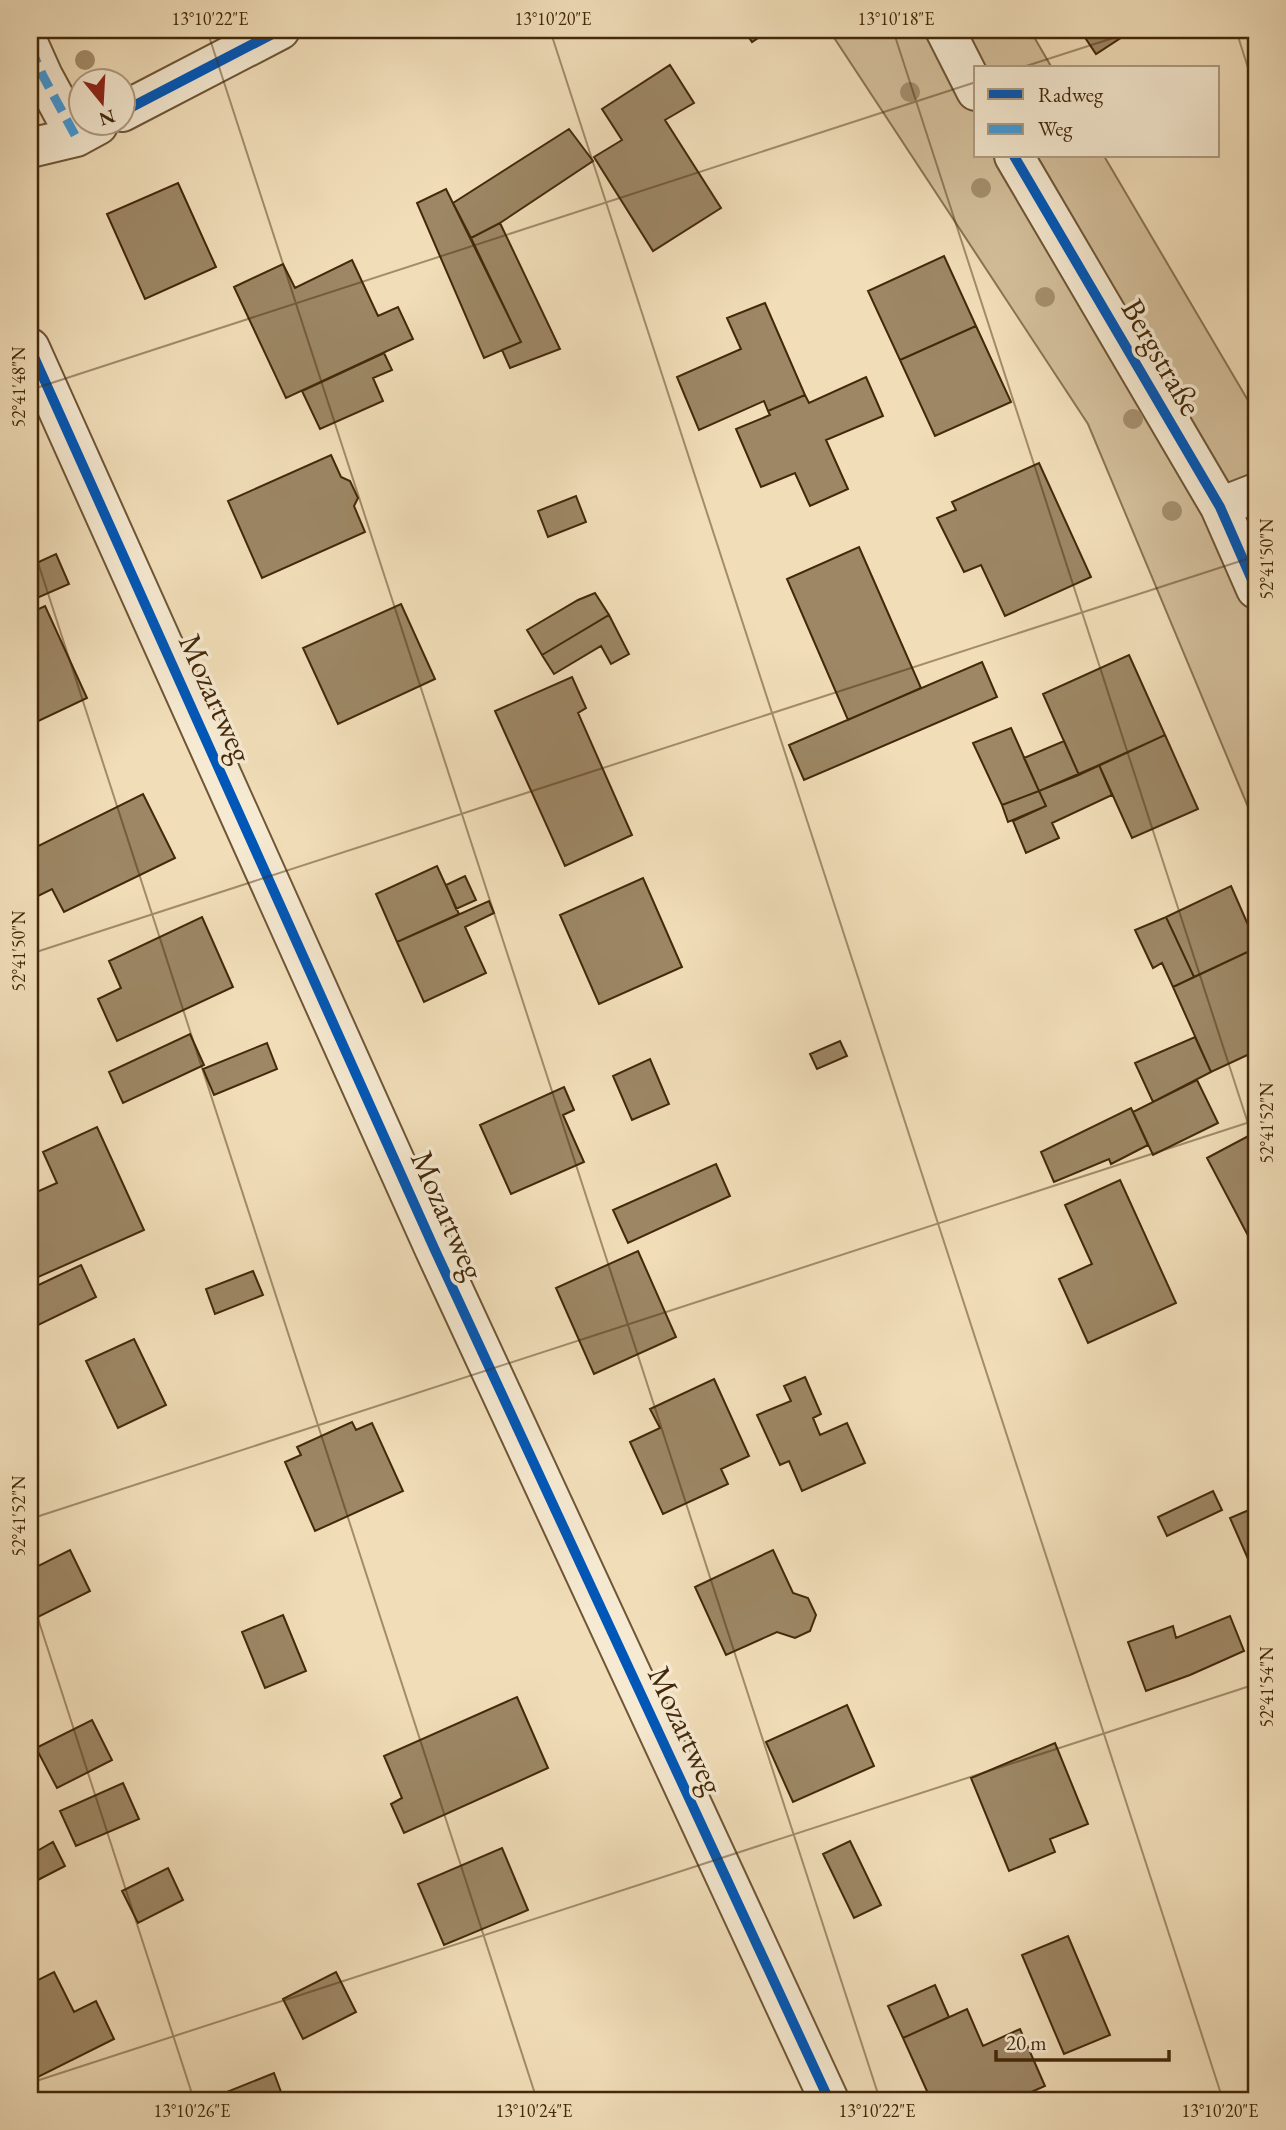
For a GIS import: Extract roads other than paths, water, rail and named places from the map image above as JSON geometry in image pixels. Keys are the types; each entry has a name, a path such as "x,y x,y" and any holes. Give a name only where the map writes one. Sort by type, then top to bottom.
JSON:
{"street":[{"path":"136,105 280,30"},
{"path":"945,30 974,88"},
{"path":"30,47 43,76 66,103"},
{"path":"30,148 69,136"},
{"name":"Bergstraße","path":"1015,158 1220,507 1256,589"},
{"name":"Mozartweg","path":"30,348 428,1236 829,2100"},
{"path":"1220,507 1256,493"}]}
